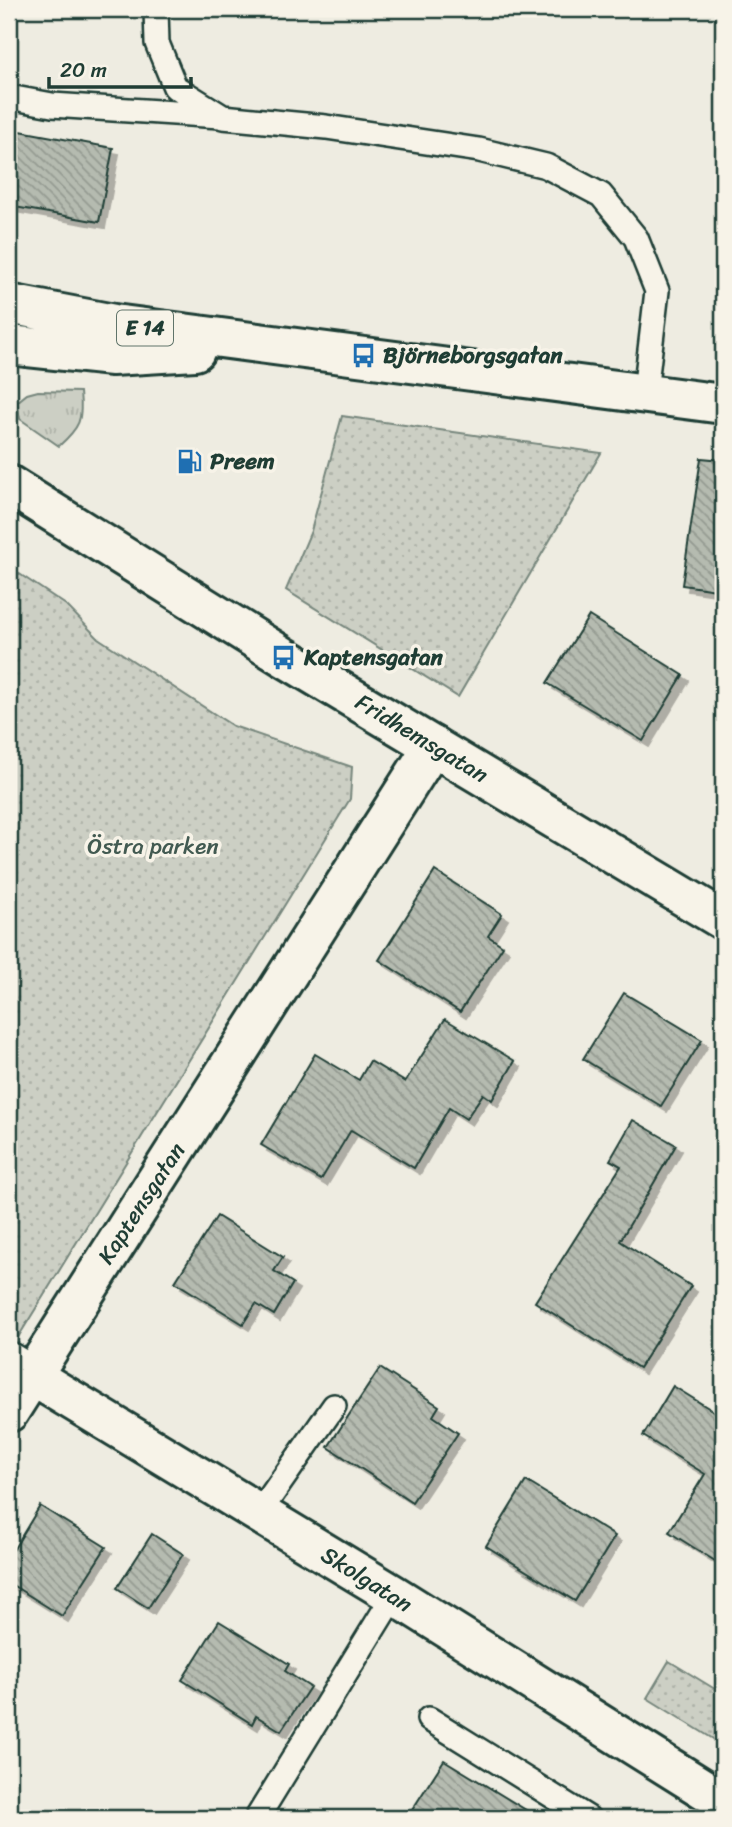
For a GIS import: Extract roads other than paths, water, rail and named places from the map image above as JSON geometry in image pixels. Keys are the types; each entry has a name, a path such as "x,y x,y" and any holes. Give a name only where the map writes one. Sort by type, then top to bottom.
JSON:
{"main road":[{"name":"E 14","path":"9,304 114,324 723,404"},
{"name":"E 14","path":"9,345 112,356 282,346"},
{"name":"Fridhemsgatan","path":"9,459 52,509"},
{"name":"Fridhemsgatan","path":"9,485 52,509 197,603 723,920"},
{"name":"Kaptensgatan","path":"9,1412 21,1368 433,746"},
{"name":"Skolgatan","path":"21,1368 394,1595 723,1801"}],"lane":[{"path":"156,9 157,43 175,87 223,117"},
{"path":"9,97 52,105 326,127 479,150 546,166 601,195 636,238 657,291 646,392"},
{"path":"259,1513 334,1406"},
{"path":"257,1818 394,1595"},
{"path":"429,1719 588,1818"}],"place":[{"name":"Björneborgsgatan","path":"363,355"},
{"name":"Preem","path":"190,461"},
{"name":"Kaptensgatan","path":"284,657"}],"park label":[{"name":"Östra parken","path":"153,846"}]}
